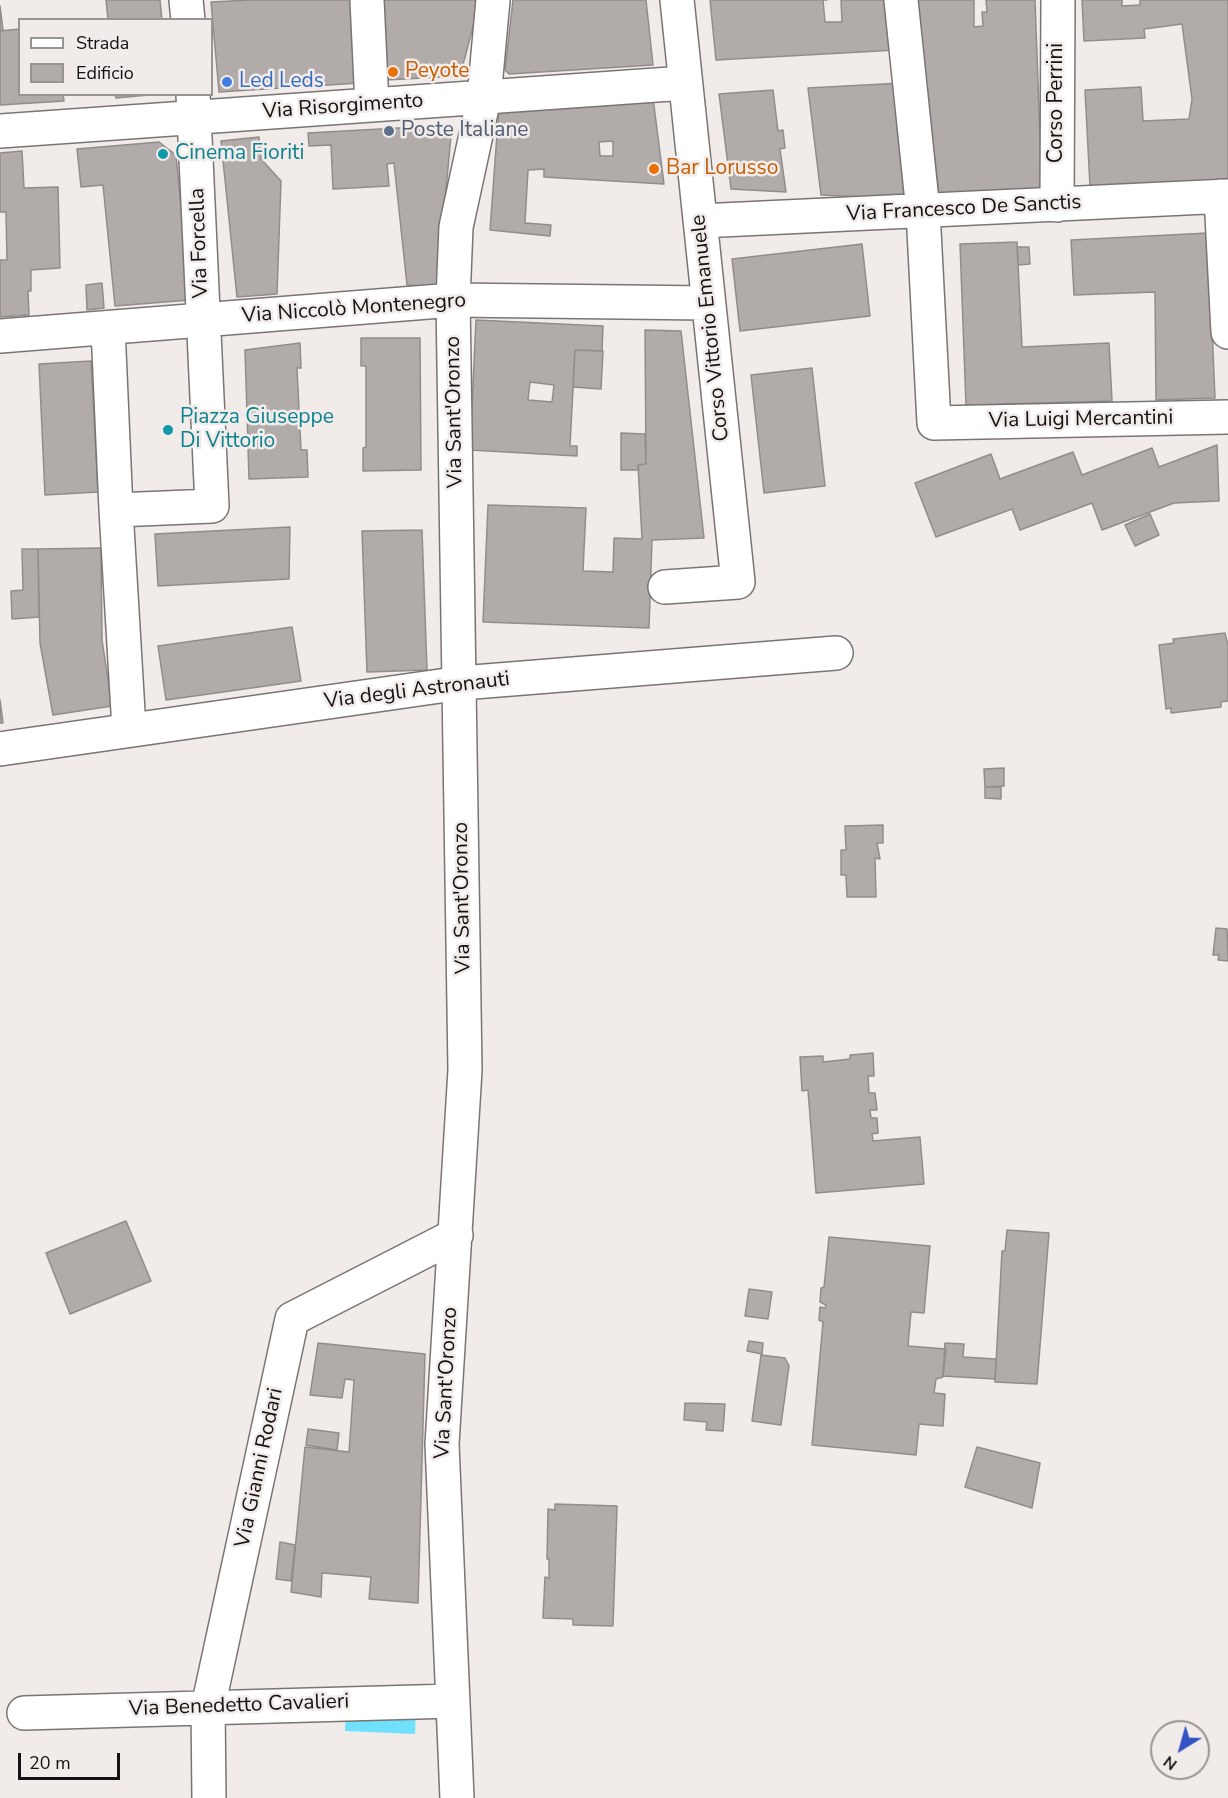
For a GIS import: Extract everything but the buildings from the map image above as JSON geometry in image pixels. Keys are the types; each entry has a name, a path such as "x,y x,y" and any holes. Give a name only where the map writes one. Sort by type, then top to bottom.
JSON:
{"street":[{"path":"186,0 188,18"},
{"path":"367,0 372,105"},
{"name":"Via Sant'Oronzo","path":"457,1798 442,1444 465,1070 461,683 453,300 456,227 484,98 493,0"},
{"name":"Corso Vittorio Emanuele","path":"665,587 738,582 677,0"},
{"path":"901,0 923,210"},
{"name":"Corso Perrini","path":"1057,205 1058,0"},
{"name":"Via Risorgimento","path":"0,131 194,106 372,105 685,84"},
{"name":"Via Forcella","path":"194,106 203,319"},
{"path":"1225,196 1228,332"},
{"name":"Via Francesco De Sanctis","path":"699,221 1225,196"},
{"name":"Via Luigi Mercantini","path":"923,210 934,423 1228,417"},
{"name":"Via Niccolò Montenegro","path":"0,336 453,300 708,303"},
{"path":"116,510 212,506 203,319"},
{"path":"108,328 129,729"},
{"name":"Via degli Astronauti","path":"0,749 461,683 836,653"},
{"name":"Via Gianni Rodari","path":"209,1798 208,1707 292,1319 456,1235"},
{"name":"Via Benedetto Cavalieri","path":"24,1713 453,1701"}],"water":[{"path":"346,1704 416,1707 415,1734 345,1731"}],"place":[{"name":"Peyote","path":"393,72"},
{"name":"Led Leds","path":"227,82"},
{"name":"Poste Italiane","path":"389,131"},
{"name":"Cinema Fioriti","path":"163,154"},
{"name":"Bar Lorusso","path":"654,169"},
{"name":"Piazza Giuseppe Di Vittorio","path":"168,430"}]}
